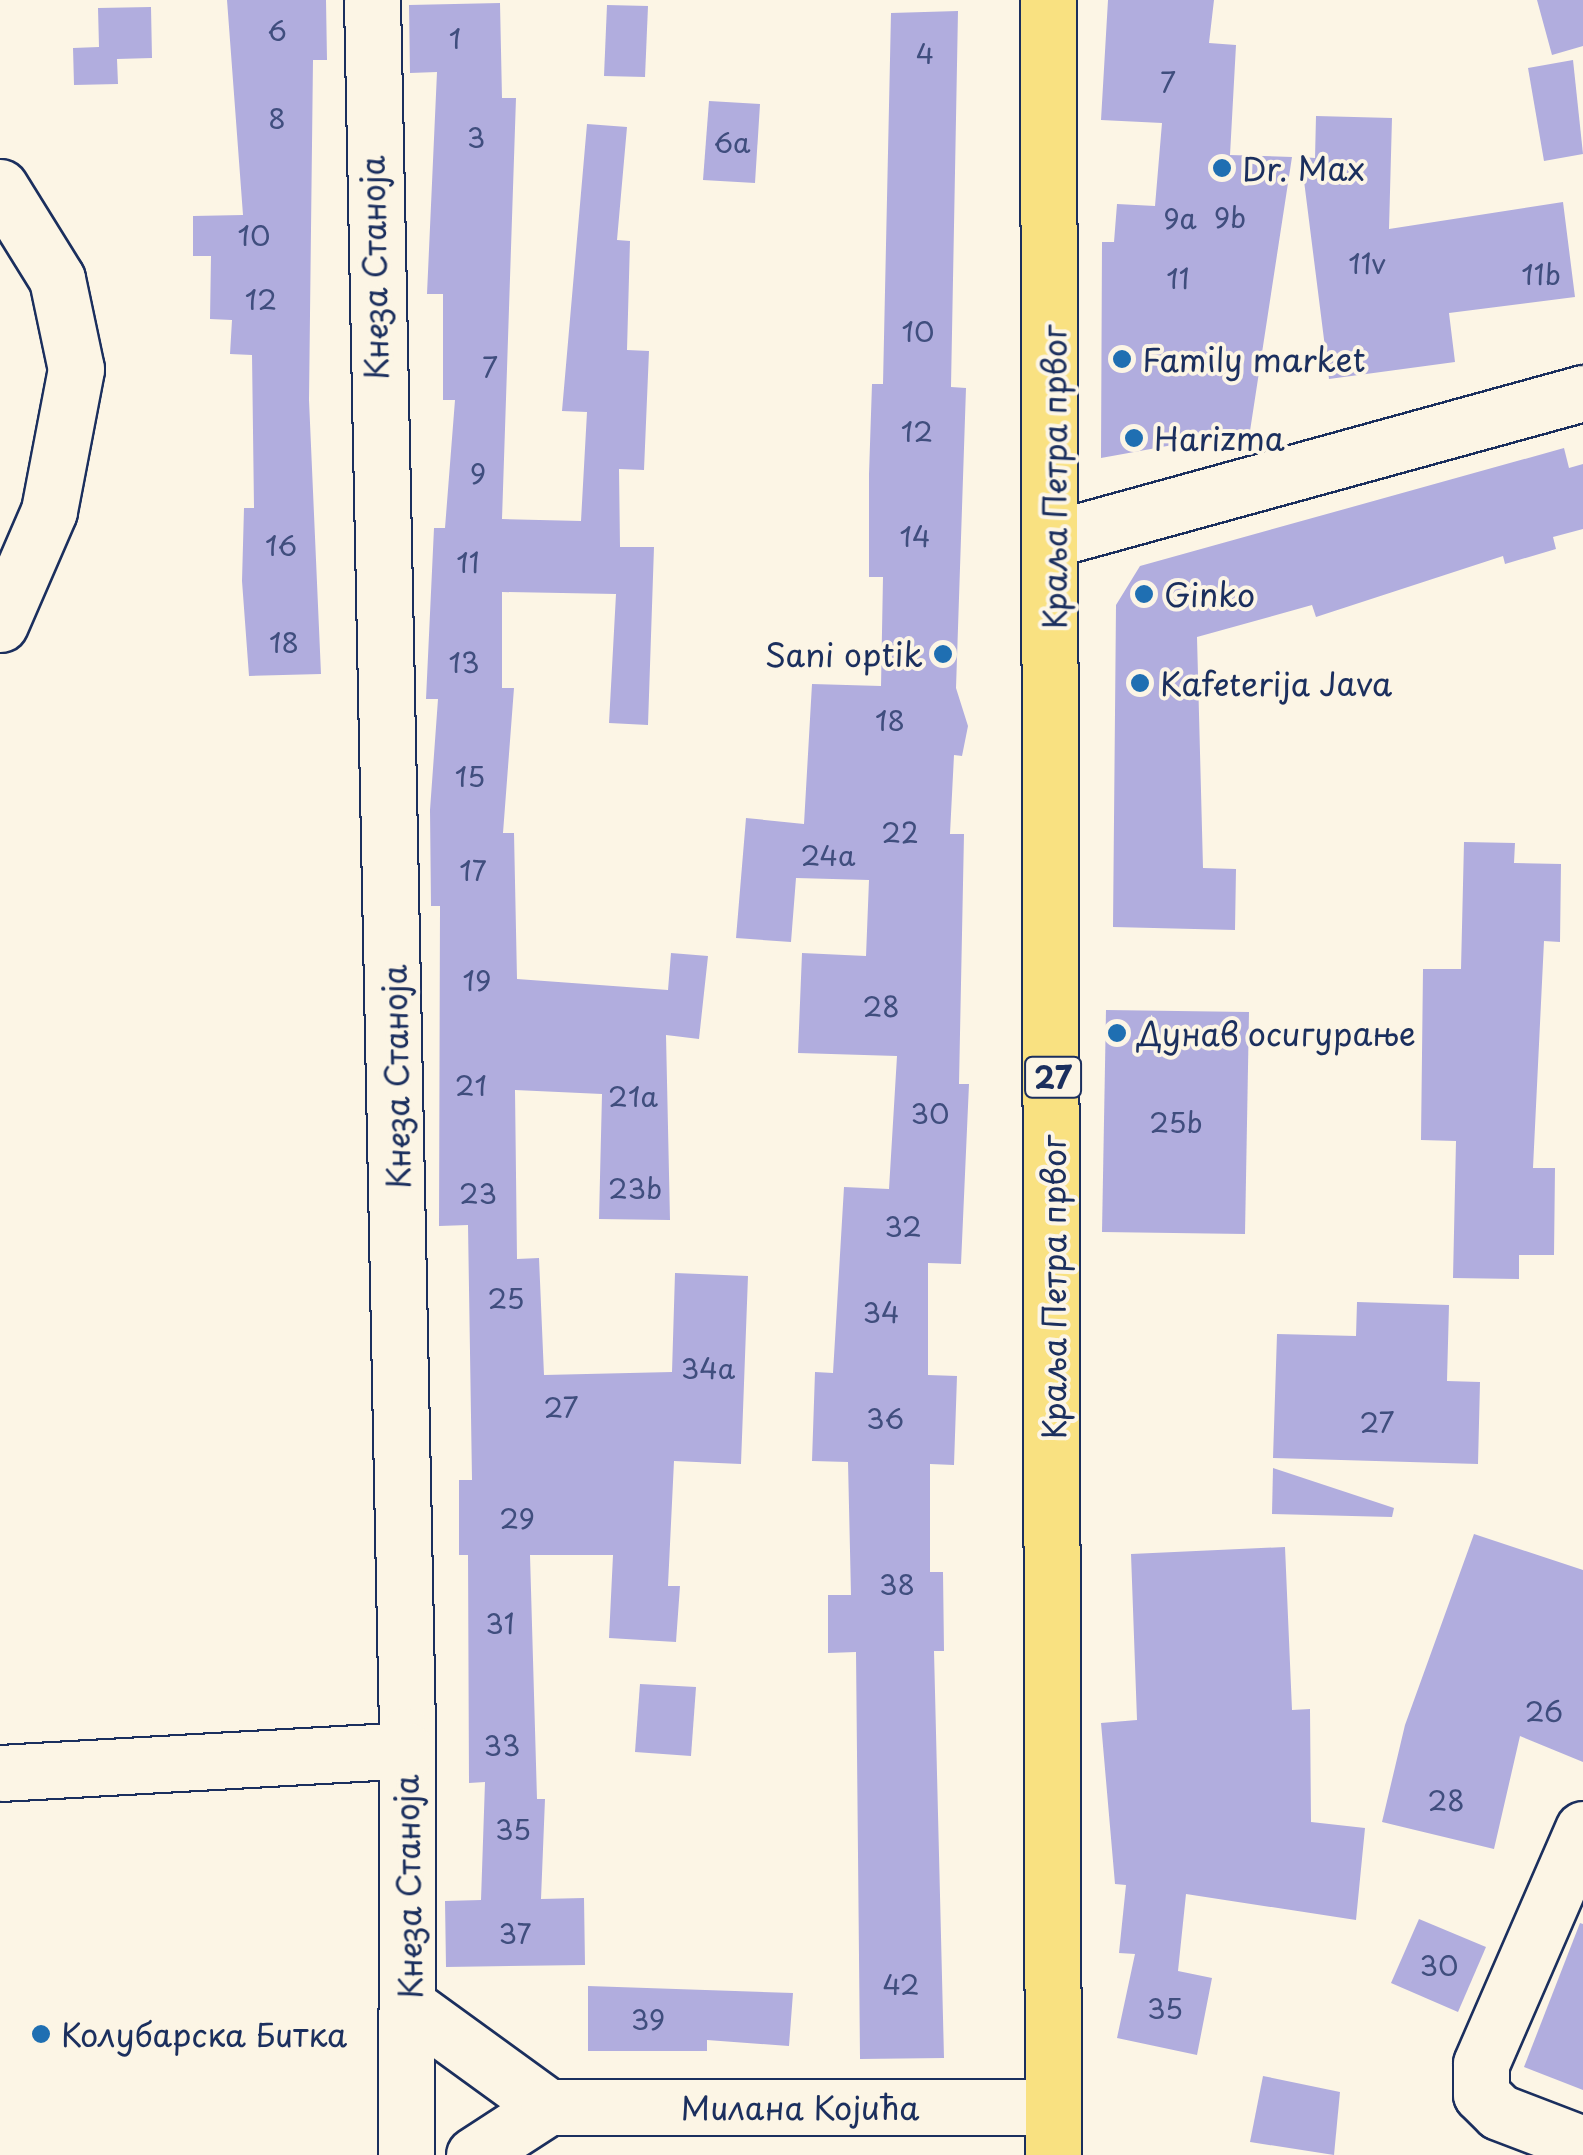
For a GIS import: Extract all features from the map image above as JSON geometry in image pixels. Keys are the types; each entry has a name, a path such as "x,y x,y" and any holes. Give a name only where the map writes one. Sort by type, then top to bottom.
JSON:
{"main road":[{"name":"Краља Петра првог","path":"1048,0 1056,538 1053,2131"}],"street":[{"name":"Кнеза Станоја","path":"372,0 406,1750 406,2155"},
{"path":"0,188 57,279 76,370 49,511 0,624"},
{"path":"1056,538 1583,394"},
{"path":"0,1774 406,1750"},
{"path":"1583,1830 1481,2064 1481,2094 1499,2112 1583,2144"},
{"path":"409,2006 548,2107 474,2155"},
{"name":"Милана Којића","path":"548,2107 1053,2131"}],"building":[{"path":"227,0 326,0 327,60 313,60 309,400 321,674 249,676 242,581 244,508 254,508 252,355 230,354 232,320 210,319 211,256 193,256 193,216 243,215"},
{"path":"1108,0 1214,0 1209,43 1236,45 1230,155 1292,157 1250,431 1101,458 1102,242 1114,242 1117,204 1155,206 1162,123 1101,120"},
{"path":"1537,0 1583,0 1583,46 1552,55"},
{"path":"500,3 502,98 516,98 502,519 581,521 587,412 562,411 587,124 627,127 617,240 630,241 627,350 649,351 644,470 619,469 620,547 654,547 648,725 609,723 616,594 502,592 502,688 514,688 503,833 514,833 517,979 668,990 671,953 708,956 699,1039 666,1035 670,1220 599,1219 602,1094 515,1090 517,1259 539,1258 544,1375 672,1372 675,1273 748,1276 741,1464 674,1461 668,1586 680,1586 676,1642 609,1638 613,1555 530,1555 537,1799 545,1799 541,1899 584,1898 585,1965 446,1967 445,1901 481,1900 485,1782 469,1783 468,1555 459,1555 459,1480 472,1480 468,1225 439,1226 440,906 431,906 430,810 438,699 426,699 434,528 445,528 455,400 443,400 443,294 427,294 437,72 410,73 409,5"},
{"path":"607,5 648,6 645,77 604,76"},
{"path":"151,7 152,58 117,59 118,84 74,85 73,48 99,47 98,8"},
{"path":"958,11 951,387 966,388 956,688 968,726 962,756 954,755 950,834 964,834 959,1084 969,1084 961,1264 928,1263 928,1375 957,1376 954,1465 930,1464 930,1572 943,1572 944,1651 934,1651 944,2058 860,2059 856,1652 828,1653 828,1595 851,1595 848,1462 812,1461 815,1372 833,1373 844,1187 889,1189 897,1056 798,1053 802,953 866,956 869,880 796,878 791,942 736,938 746,818 804,824 812,684 881,686 883,577 869,577 869,474 872,384 883,384 891,13"},
{"path":"1573,60 1583,154 1544,161 1528,68"},
{"path":"709,101 760,104 755,183 703,180"},
{"path":"1316,116 1392,118 1389,229 1563,202 1575,297 1449,313 1455,362 1329,379 1301,157 1315,158"},
{"path":"1564,448 1569,468 1583,464 1583,529 1553,537 1556,549 1505,564 1503,556 1316,617 1312,605 1197,637 1203,868 1236,869 1235,930 1113,927 1116,605 1140,566"},
{"path":"1464,842 1515,843 1514,863 1561,864 1560,942 1544,941 1533,1168 1555,1168 1554,1255 1519,1255 1519,1279 1453,1278 1456,1141 1421,1140 1423,969 1461,969"},
{"path":"1106,1010 1249,1012 1245,1234 1102,1232"},
{"path":"1357,1302 1449,1305 1447,1381 1480,1382 1478,1464 1273,1458 1277,1334 1356,1336"},
{"path":"1273,1468 1394,1508 1392,1517 1272,1514"},
{"path":"1474,1534 1583,1570 1583,1762 1520,1736 1494,1849 1382,1822 1405,1725"},
{"path":"1285,1547 1292,1710 1310,1709 1311,1822 1365,1828 1356,1920 1186,1894 1178,1971 1212,1978 1197,2055 1117,2038 1135,1954 1119,1953 1126,1885 1115,1884 1101,1723 1137,1720 1131,1554"},
{"path":"640,1684 696,1687 691,1756 635,1752"},
{"path":"1419,1919 1486,1947 1458,2012 1391,1983"},
{"path":"1580,1923 1583,1924 1583,2090 1524,2067"},
{"path":"588,1986 793,1993 789,2046 707,2040 707,2051 588,2051"},
{"path":"1263,2076 1340,2092 1334,2155 1250,2142"}],"place":[{"name":"Dr. Max","path":"1222,168"},
{"name":"Family market","path":"1122,359"},
{"name":"Harizma","path":"1134,438"},
{"name":"Ginko","path":"1144,594"},
{"name":"Sani optik","path":"943,654"},
{"name":"Kafeterija Java","path":"1140,683"},
{"name":"Дунав осигурање","path":"1117,1033"},
{"name":"Колубарска Битка","path":"41,2034"}]}
